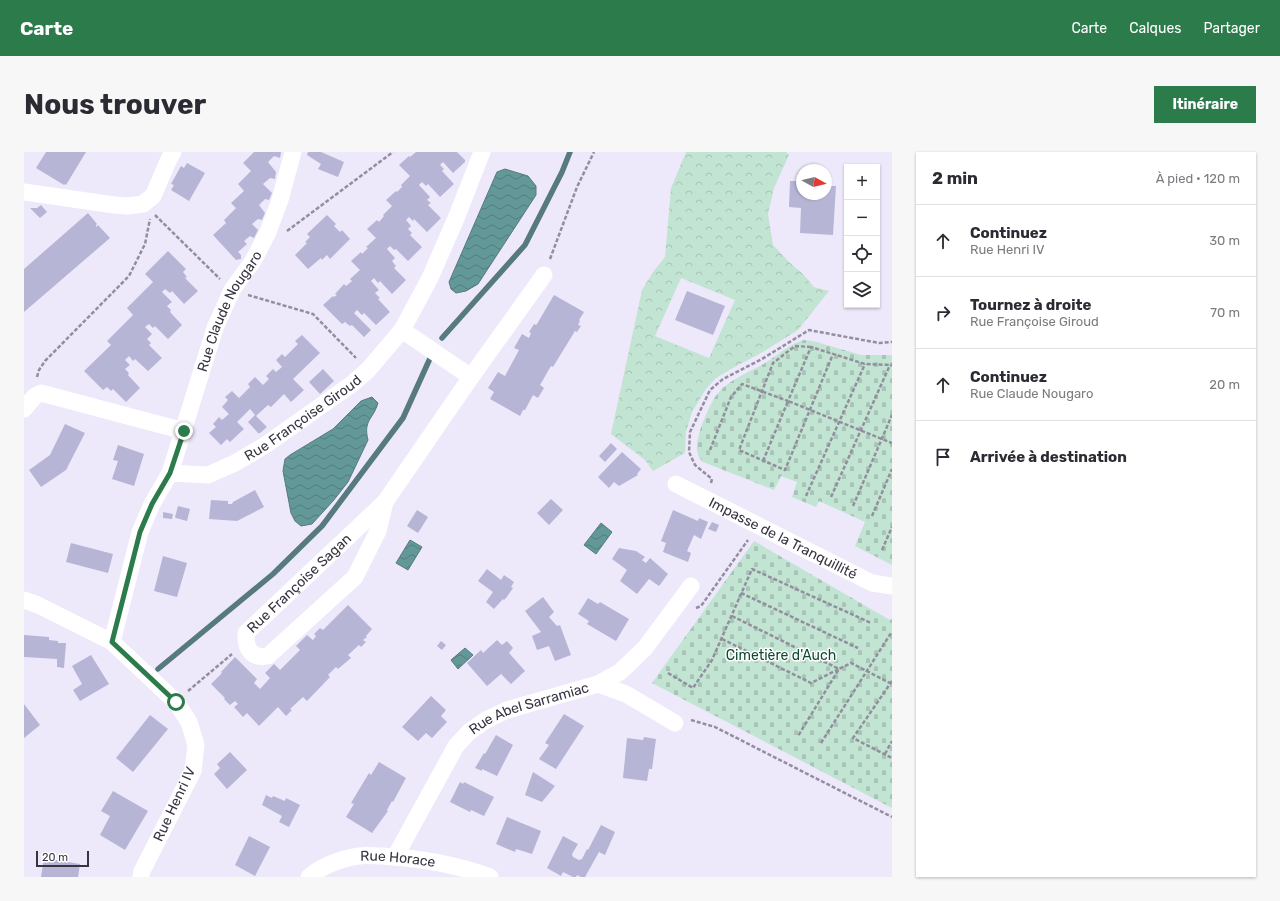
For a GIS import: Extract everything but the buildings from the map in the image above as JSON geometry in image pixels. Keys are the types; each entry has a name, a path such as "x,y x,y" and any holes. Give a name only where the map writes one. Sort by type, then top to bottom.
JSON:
{"street":[{"path":"24,192 114,205 147,208 173,152"},
{"name":"Rue Claude Nougaro","path":"170,473 215,328 232,290 253,261 268,232 280,200 293,152"},
{"name":"Rue Françoise Giroud","path":"170,473 208,475 236,463 264,446 352,384 368,370 402,330 430,278 457,216 482,152"},
{"name":"Rue Françoise Sagan","path":"385,502 378,530 355,577 268,656 261,657 254,655 248,650 245,642 246,634 385,502 471,377 544,275"},
{"path":"402,330 471,377"},
{"path":"24,409 35,396 41,393 184,431"},
{"path":"112,642 140,532 152,504 170,473"},
{"name":"Impasse de la Tranquillité","path":"676,484 872,583 892,586"},
{"name":"Rue Abel Sarramiac","path":"395,857 456,746 469,732 486,720 507,710 598,684 620,672 646,648 691,586"},
{"name":"Rue Henri IV","path":"24,600 38,605 112,642 176,702 189,722 196,745 193,771 142,871 141,877"},
{"path":"598,684 626,694 675,723"},
{"name":"Rue Horace","path":"309,877 334,862 360,856 395,857 436,862 490,877"}],"path":[{"path":"268,232 278,234 289,230 393,152"},
{"path":"544,275 577,187 594,152"},
{"path":"147,208 232,290 313,314 368,370"},
{"path":"41,393 37,380 39,370 45,361 129,276 145,244 147,208"},
{"path":"710,501 712,479 695,465 690,452 690,432 710,390 723,379 762,359 809,330 879,343 892,342"},
{"path":"831,497 860,430 891,365 865,364 833,354 810,347 795,346 772,363 738,450 785,470 833,354"},
{"path":"763,461 810,347"},
{"path":"806,496 865,364"},
{"path":"710,450 731,397 742,384 892,443"},
{"path":"853,506 892,415"},
{"path":"872,516 892,469"},
{"path":"676,607 696,608 701,606 758,526"},
{"path":"882,550 892,527"},
{"path":"668,673 693,688 712,660 752,569 871,623"},
{"path":"741,593 858,648"},
{"path":"732,616 839,669"},
{"path":"821,743 868,672 891,633"},
{"path":"722,639 811,683 851,663 892,683 853,738 892,758"},
{"path":"176,702 234,652 248,650"},
{"path":"798,736 839,669"},
{"path":"675,723 684,718 715,727 892,818"},
{"path":"885,754 892,741"}],"green space":[{"path":"686,152 786,152 789,155 774,188 768,214 773,245 803,274 814,287 829,291 798,330 716,378 706,389 692,412 686,432 685,453 653,471 645,460 611,434 642,290 653,272 665,257 671,188","holes":["681,278 735,300 709,358 655,336"]},
{"path":"804,340 813,341 861,355 892,355 892,565 855,546 865,522 819,501 816,507 792,497 797,482 781,476 774,490 703,462 698,456 697,443 701,427 715,396 735,379 765,363 788,347"},
{"name":"Cimetière d'Auch","path":"754,541 890,620 892,619 892,808 652,683"}],"water":[{"path":"505,169 528,176 536,186 536,195 478,284 466,291 456,293 451,289 449,282 497,172"},
{"path":"372,397 378,403 369,420 367,428 368,440 348,482 312,524 301,526 295,521 291,513 283,471 285,459 333,429 361,401"},
{"path":"601,523 612,532 596,554 584,545"},
{"path":"410,540 422,547 408,570 396,563"},
{"path":"465,648 473,655 458,669 451,660"}],"waterway":[{"path":"442,338 525,245 562,172 570,152"},
{"path":"158,669 273,574 322,526 403,418 432,354"}],"route":[{"path":"176,702 112,642 140,532 152,504 170,473 184,431"}]}
